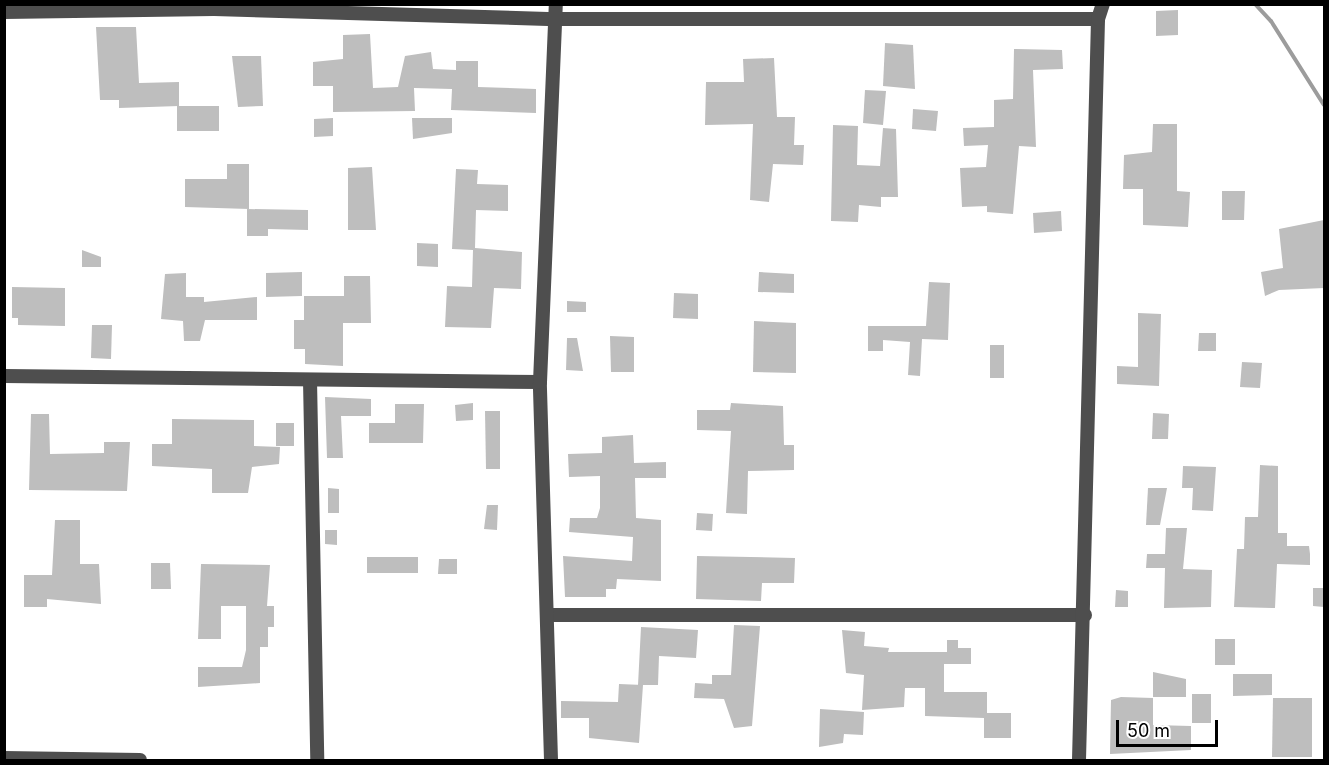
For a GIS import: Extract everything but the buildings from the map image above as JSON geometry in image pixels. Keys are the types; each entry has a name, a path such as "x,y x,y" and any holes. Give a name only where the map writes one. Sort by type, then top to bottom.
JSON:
{"street":[{"path":"551,760 540,382 556,4"},
{"path":"1079,760 1085,615 1098,19 1103,4"},
{"path":"4,12 214,9 556,19 1098,19"},
{"path":"4,376 540,382"},
{"path":"310,380 317,760"},
{"path":"547,615 1085,615"},
{"path":"4,758 140,760"}],"waterway":[{"path":"1255,4 1271,21 1324,105"}]}
